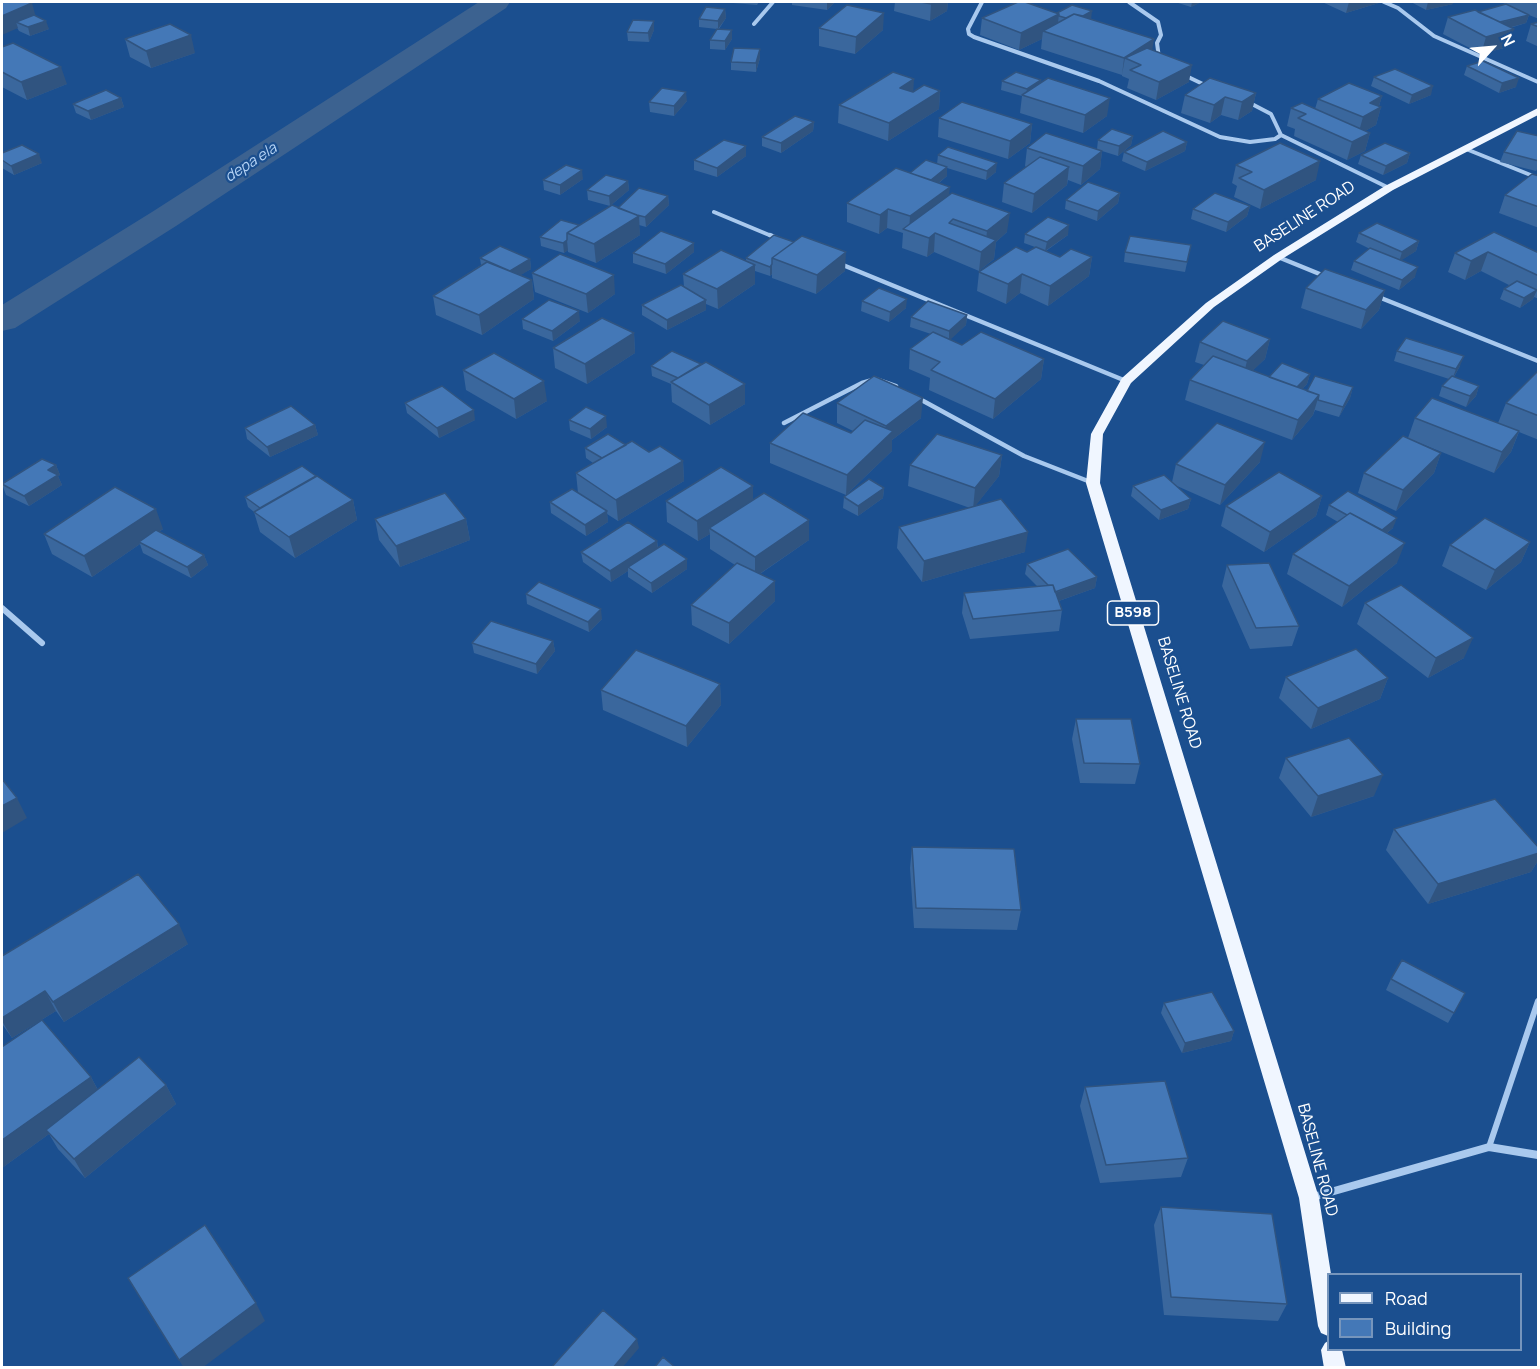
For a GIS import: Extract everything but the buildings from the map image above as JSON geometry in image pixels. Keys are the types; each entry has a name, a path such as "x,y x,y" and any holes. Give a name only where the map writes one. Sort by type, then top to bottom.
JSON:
{"main road":[{"name":"BASELINE ROAD","path":"1327,1313 1310,1198 1093,483 1097,434 1126,381 1210,305 1278,258 1389,188 1539,111"},
{"path":"1332,1351 1335,1368"}],"street":[{"path":"754,24 773,2"},
{"path":"982,2 968,29 969,34 974,37 1099,81 1220,137 1250,142 1275,139 1281,135"},
{"path":"1129,2 1158,22 1161,35 1157,43 1159,58 1164,63"},
{"path":"1384,2 1398,8 1434,36 1539,82"},
{"path":"1176,72 1216,90"},
{"path":"1247,102 1271,114 1281,135 1389,188"},
{"path":"1466,149 1539,178"},
{"path":"714,212 790,244"},
{"path":"1278,258 1332,279"},
{"path":"834,261 1126,381"},
{"path":"1365,292 1539,361"},
{"path":"784,423 861,383 876,379 898,387"},
{"path":"908,393 1024,456 1093,483"},
{"path":"2,608 42,643"},
{"path":"1310,1198 1489,1147 1539,1155"}],"lane":[{"path":"1489,1147 1539,1000"}],"waterway":[{"name":"depa ela","path":"2,320 164,219 497,2"}]}
